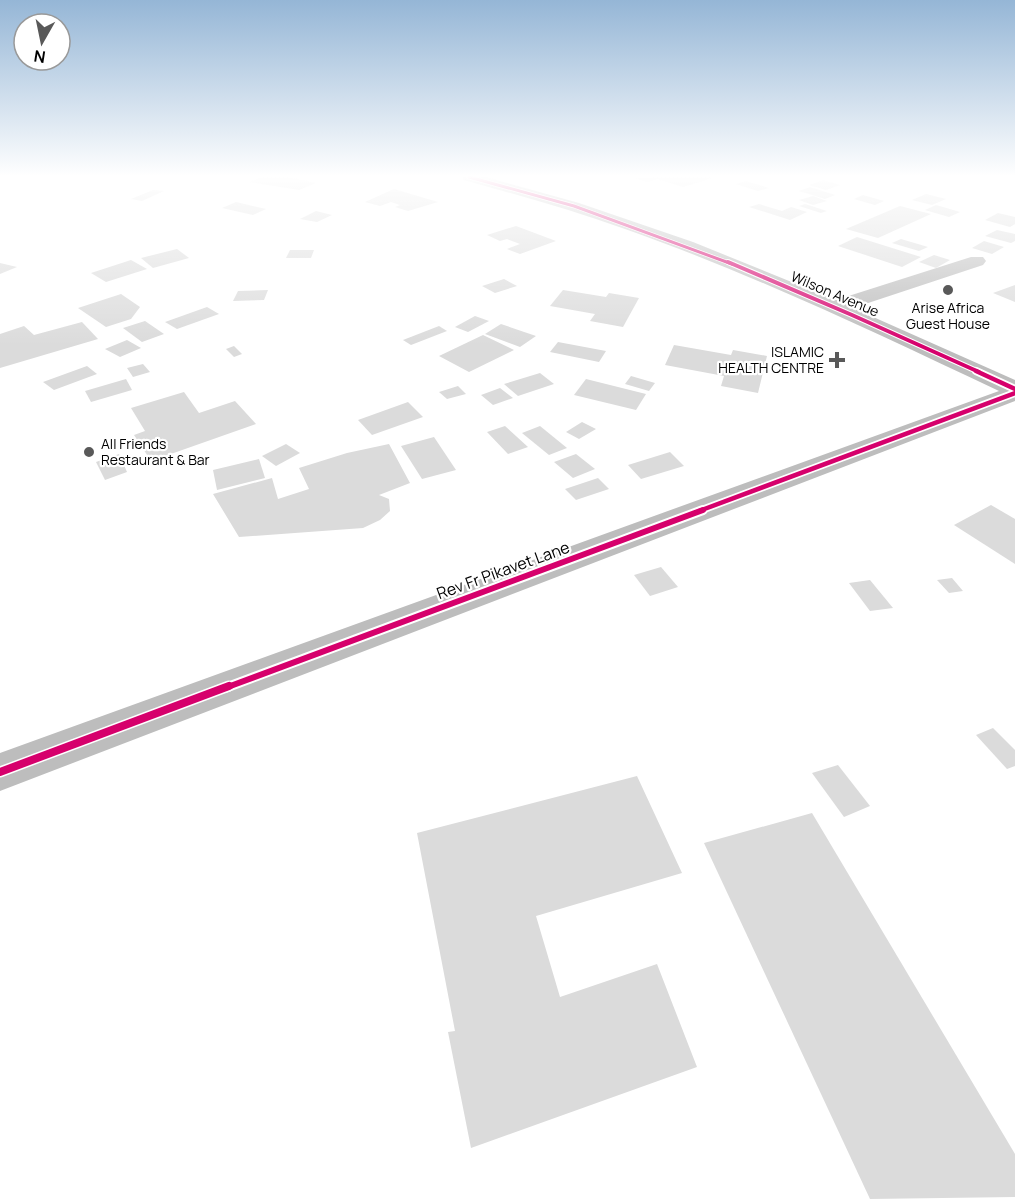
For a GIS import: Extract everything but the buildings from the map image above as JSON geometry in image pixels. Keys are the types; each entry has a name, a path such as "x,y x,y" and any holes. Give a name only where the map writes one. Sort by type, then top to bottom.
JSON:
{"street":[{"name":"Wilson Avenue","path":"649,233 838,306 1015,391"},
{"path":"838,306 977,261"},
{"name":"Rev Fr Pikavet Lane","path":"0,772 1015,391"}],"cycle path":[{"path":"652,233 798,291 1015,389"},
{"path":"0,772 1015,393"}],"place":[{"name":"Arise Africa Guest House","path":"948,290"},
{"name":"ISLAMIC HEALTH CENTRE","path":"837,360"},
{"name":"All Friends Restaurant & Bar","path":"89,452"}]}
